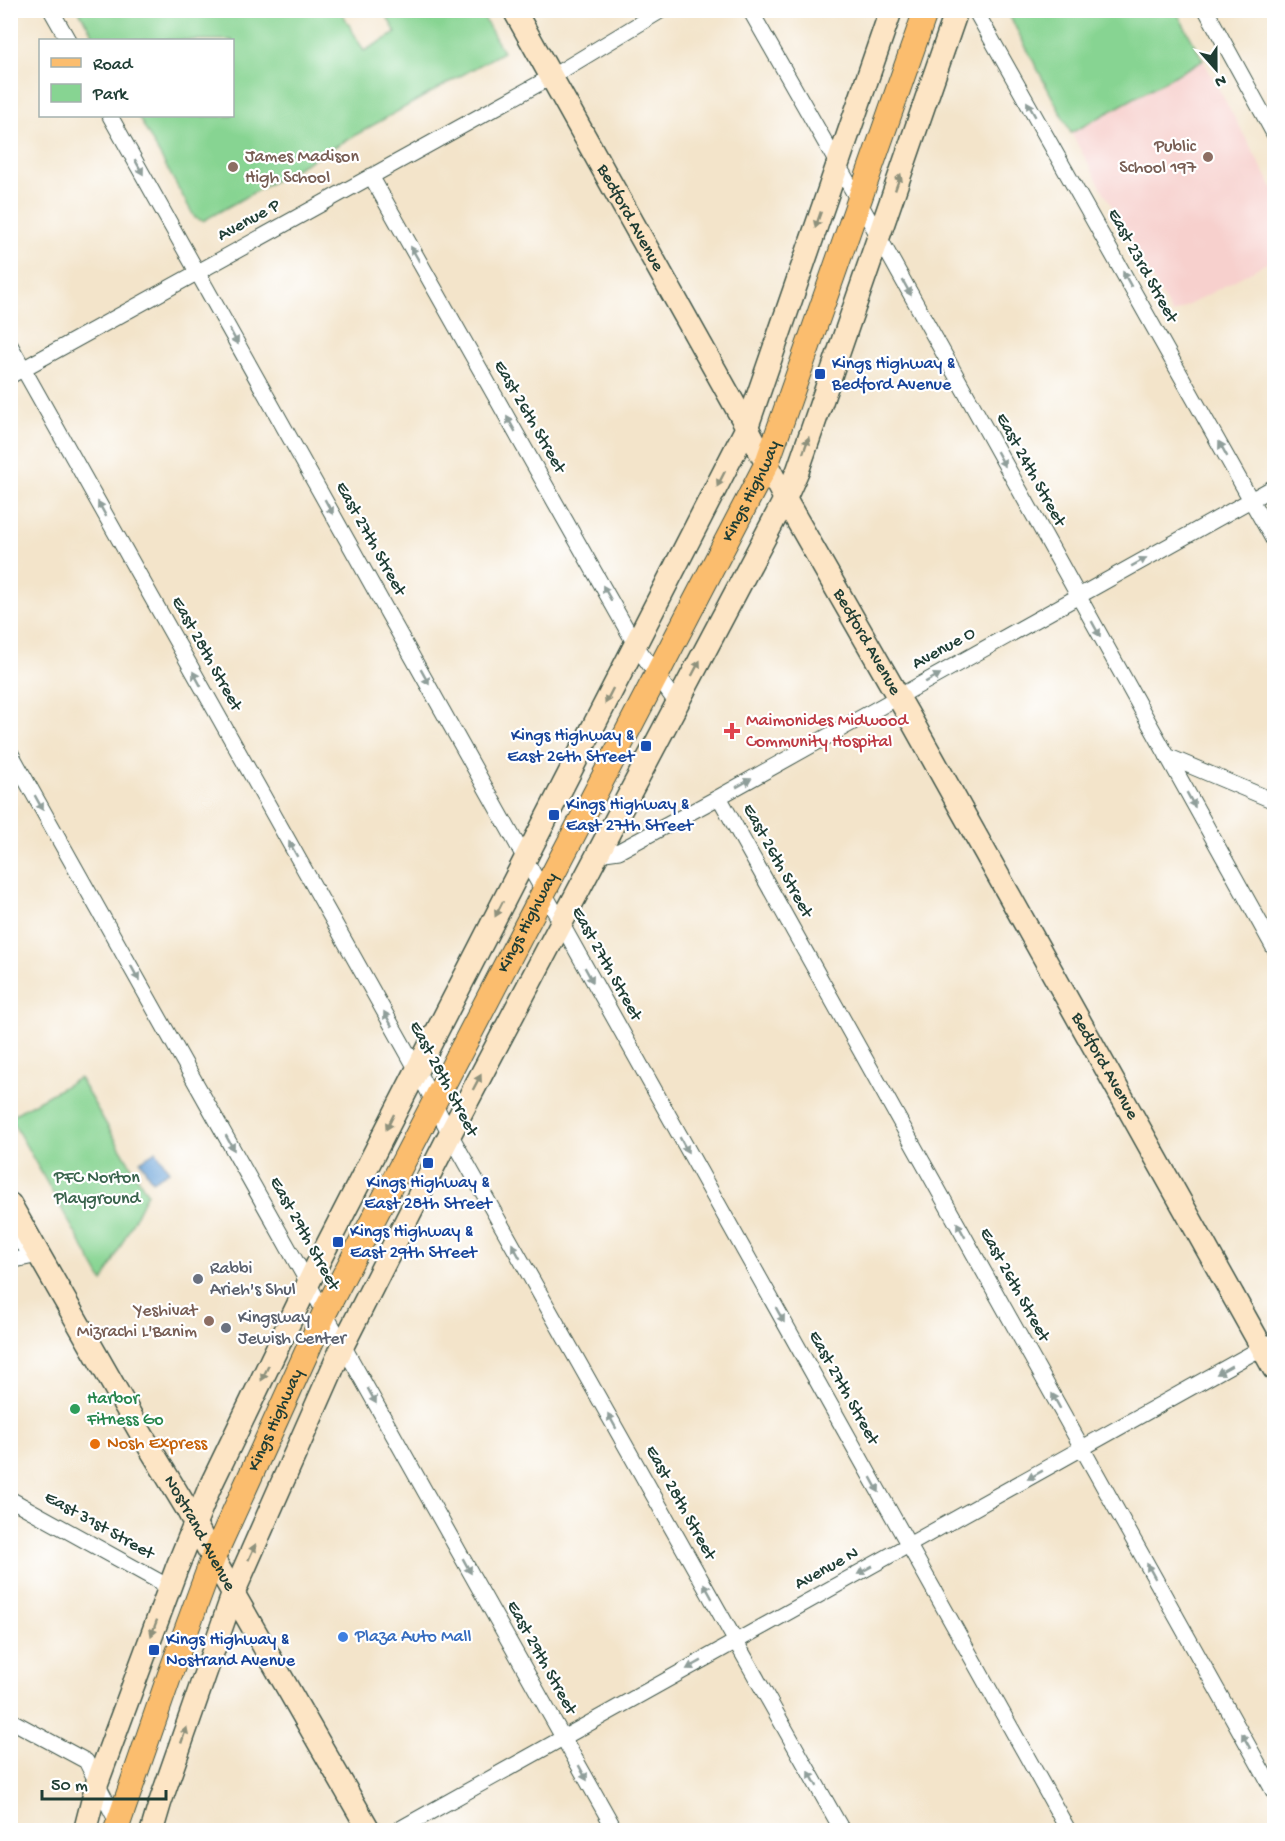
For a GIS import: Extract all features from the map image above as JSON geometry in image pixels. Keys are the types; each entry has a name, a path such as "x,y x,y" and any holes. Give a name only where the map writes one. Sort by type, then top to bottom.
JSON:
{"main road":[{"name":"Kings Highway","path":"119,1828 169,1677 213,1558 325,1312 767,463 926,10"}],"street":[{"path":"51,10 67,39"},
{"name":"Bedford Avenue","path":"514,10 785,499 1269,1344 1275,1368"},
{"name":"Avenue P","path":"17,372 551,77 662,10"},
{"name":"East 24th Street","path":"750,10 1275,948"},
{"name":"Kings Highway","path":"86,1830 97,1783 194,1522 308,1282 747,427 891,10"},
{"name":"Kings Highway","path":"152,1830 163,1792 234,1594 344,1345 450,1134 785,499 798,470 957,10"},
{"name":"East 23rd Street","path":"975,10 1275,541"},
{"path":"1206,10 1275,134"},
{"name":"East 27th Street","path":"111,117 1068,1830"},
{"name":"East 26th Street","path":"371,176 635,644 677,704"},
{"name":"East 28th Street","path":"10,345 17,372 417,1070 450,1134 842,1830"},
{"name":"Avenue O","path":"598,854 619,851 719,797 1275,487"},
{"name":"East 29th Street","path":"10,752 615,1830"},
{"path":"1167,756 1275,801"},
{"name":"East 26th Street","path":"719,797 1275,1792"},
{"name":"Nostrand Avenue","path":"10,1204 369,1830"},
{"path":"10,1236 39,1255"},
{"path":"10,1261 39,1255"},
{"name":"Avenue N","path":"398,1830 1269,1344"},
{"name":"East 31st Street","path":"10,1499 169,1587"},
{"path":"10,1720 86,1761 119,1828"}],"shaded area":[{"path":"1203,60 1274,190 1274,259 1172,314 1071,133"}],"green space":[{"name":"James Madison High School","path":"79,11 341,11 364,51 396,33 384,11 480,11 503,52 203,221 195,218 139,117 234,117 234,39 95,39"},
{"path":"1007,11 1176,11 1203,60 1071,133"},
{"name":"PFC Norton Playground","path":"79,1078 147,1193 103,1282 11,1119 11,1116"}],"water":[{"path":"156,1151 169,1171 152,1181 140,1161"}],"place":[{"name":"Public School 197","path":"1208,157"},
{"name":"James Madison High School","path":"233,167"},
{"name":"Kings Highway & Bedford Avenue","path":"820,374"},
{"name":"Maimonides Midwood Community Hospital","path":"732,731"},
{"name":"Kings Highway & East 26th Street","path":"646,746"},
{"name":"Kings Highway & East 27th Street","path":"554,815"},
{"name":"Kings Highway & East 28th Street","path":"428,1163"},
{"name":"Kings Highway & East 29th Street","path":"338,1242"},
{"name":"Rabbi Arieh's Shul","path":"198,1279"},
{"name":"Yeshivat Mizrachi L'Banim","path":"209,1321"},
{"name":"Kingsway Jewish Center","path":"226,1328"},
{"name":"Harbor Fitness Go","path":"75,1409"},
{"name":"Nosh Express","path":"95,1444"},
{"name":"Plaza Auto Mall","path":"343,1637"},
{"name":"Kings Highway & Nostrand Avenue","path":"154,1650"}]}
